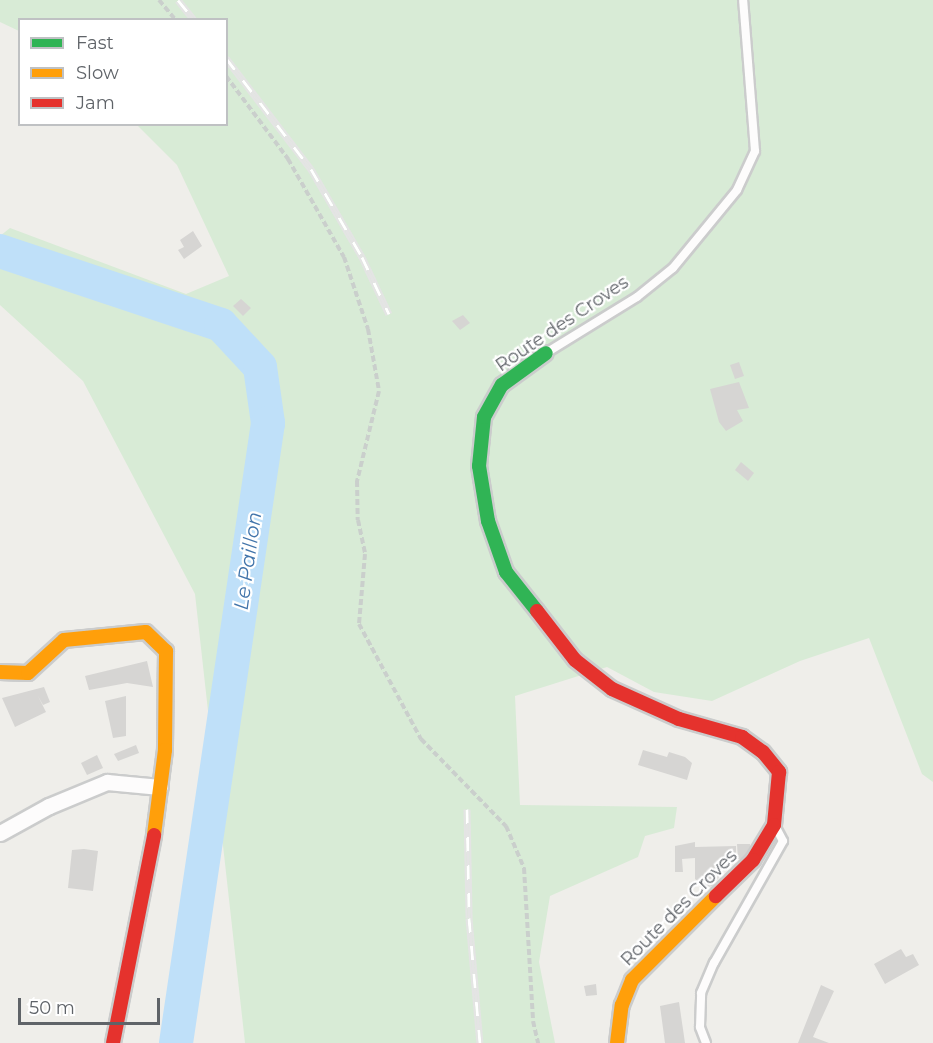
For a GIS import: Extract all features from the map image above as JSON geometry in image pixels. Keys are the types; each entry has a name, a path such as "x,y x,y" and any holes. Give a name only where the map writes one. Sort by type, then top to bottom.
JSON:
{"street":[{"name":"Route des Croves","path":"546,353 502,385 484,417 479,466 488,521 506,572 575,660 612,689 679,719 742,737 764,752 779,772 774,825 753,860 722,894 632,981 622,1005 617,1043"},
{"path":"0,672 28,673 64,640 146,632 166,651 165,750 153,843 113,1043"},
{"path":"0,832 49,806 107,782 160,787"}],"lane":[{"name":"Route des Croves","path":"546,353 637,297 673,268 737,190 755,151 743,0"},
{"path":"706,1043 700,1027 701,993 783,841 781,831 774,825"}],"path":[{"path":"159,0 174,18"},
{"path":"228,79 288,159 344,257 364,318 379,391 357,481 358,520 365,554 359,624 422,739 506,826 524,868 533,1021 538,1043"}],"green space":[{"path":"0,0 933,0 933,782 922,774 869,638 800,661 712,701 654,692 607,667 515,696 520,805 677,807 674,828 645,836 638,857 550,896 539,962 555,1043 245,1043 195,594 83,381 0,305 0,236 10,228 186,294 229,276 177,165 138,126 228,126 228,18 18,18 18,31 0,22"}],"building":[{"path":"193,231 202,246 184,259 178,250 184,247 180,240"},
{"path":"241,299 251,308 243,316 233,306"},
{"path":"463,315 470,323 460,330 452,321"},
{"path":"739,362 744,376 735,379 730,365"},
{"path":"739,382 749,408 737,410 743,421 726,431 719,422 710,389"},
{"path":"741,462 754,473 748,481 735,470"},
{"path":"147,661 153,687 127,683 89,690 85,676"},
{"path":"44,687 50,702 43,705 38,696 46,712 15,727 2,698"},
{"path":"126,696 126,736 113,738 105,701"},
{"path":"136,745 139,753 118,761 114,754"},
{"path":"643,750 667,757 669,752 685,757 692,763 687,780 638,765"},
{"path":"97,755 103,768 87,775 81,763"},
{"path":"695,842 695,847 736,846 736,859 719,859 719,877 713,886 706,887 695,879 695,858 682,859 683,872 675,872 675,846"},
{"path":"737,844 750,844 750,858 738,859"},
{"path":"72,850 98,851 93,891 68,888"},
{"path":"901,949 906,957 913,954 919,965 885,984 874,964"},
{"path":"596,984 597,995 586,996 584,986"},
{"path":"821,985 834,991 813,1037 829,1043 798,1043"},
{"path":"679,1002 685,1043 665,1043 660,1006"}],"waterway":[{"name":"Le Paillon","path":"0,251 221,325 260,367 268,423 176,1043"}],"railway":[{"path":"178,0 192,18"},
{"path":"228,61 311,169 362,257 389,314"},
{"path":"467,809 469,918 480,1043"}],"traffic: fast":[{"path":"537,611 506,572 488,521 479,466 484,417 502,385 546,353"}],"traffic: slow":[{"path":"0,672 28,673 64,640 146,632 166,651 165,750 154,835"},
{"path":"617,1043 622,1005 632,980 716,896"}],"traffic: jam":[{"path":"537,611 575,660 612,689 679,719 742,737 763,752 779,772 774,825 753,860 716,896"},
{"path":"113,1043 154,835"}]}
